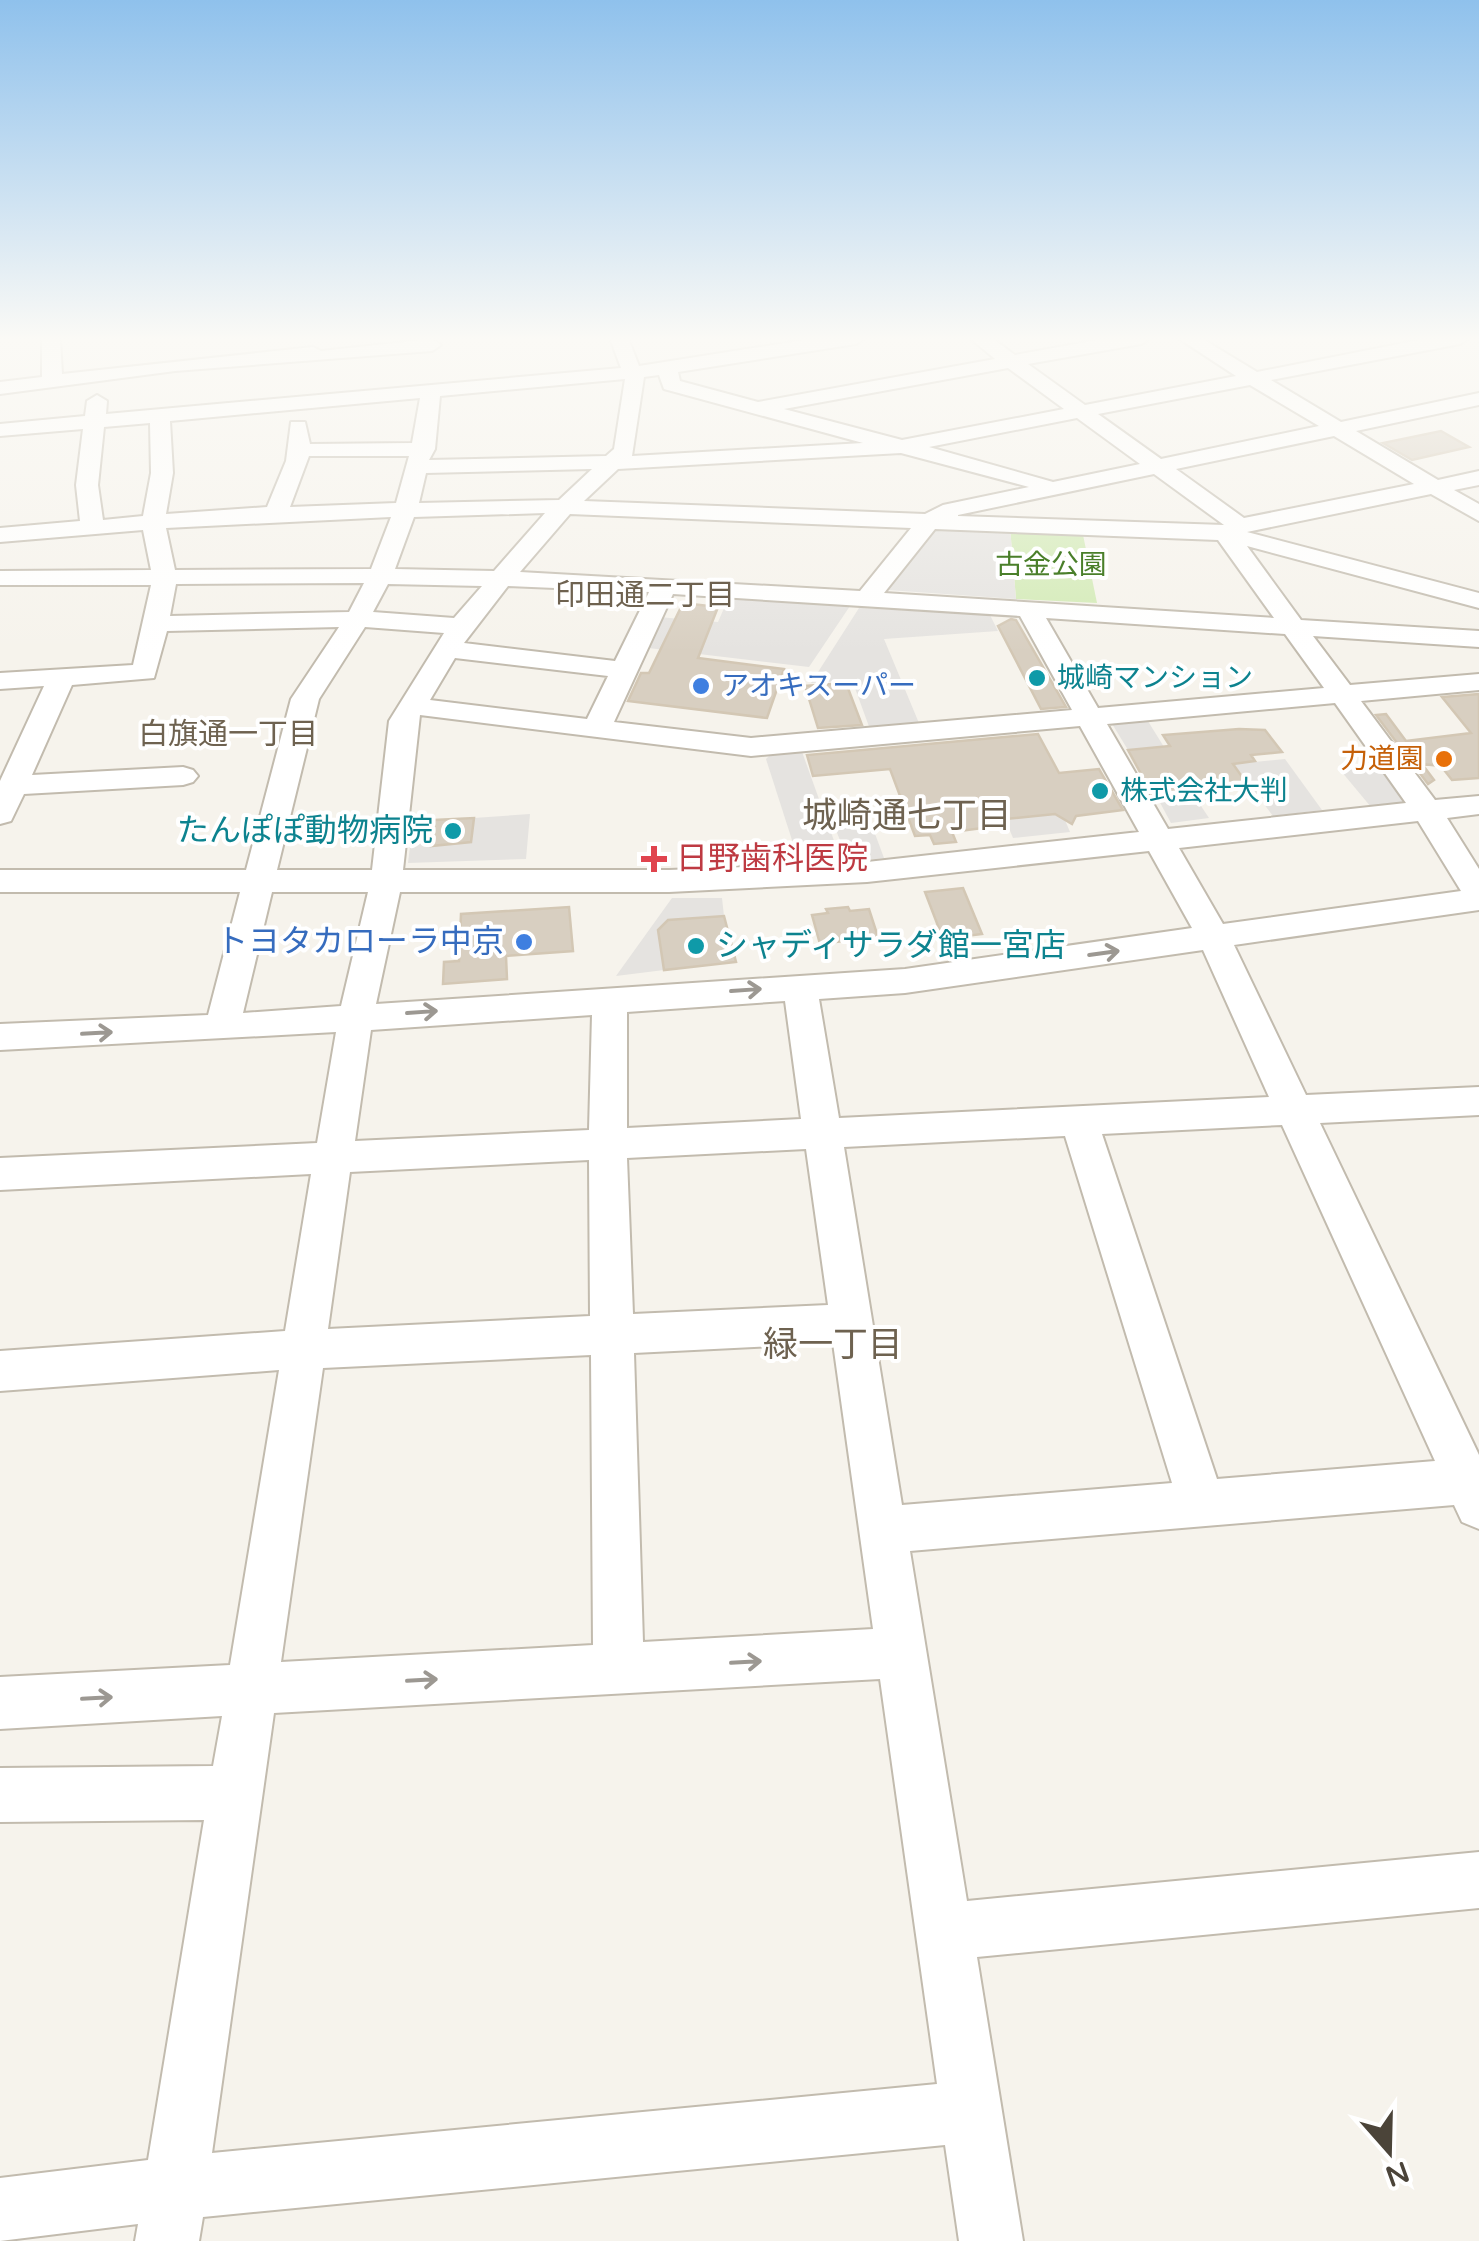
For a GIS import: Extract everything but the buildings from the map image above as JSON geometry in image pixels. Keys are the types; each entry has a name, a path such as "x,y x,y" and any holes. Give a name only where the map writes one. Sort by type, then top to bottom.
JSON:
{"street":[{"path":"92,443 87,485 92,527"},
{"path":"0,681 145,672 165,578 153,523 162,473 161,443"},
{"path":"276,514 302,450 301,443"},
{"path":"222,1027 305,698 312,679 358,619 406,512 425,443"},
{"path":"170,2215 356,1016 386,883 403,721 454,638 550,520 624,451 625,443"},
{"path":"882,443 1232,529 1479,601"},
{"path":"302,450 422,458 612,462 921,443"},
{"path":"0,1038 904,981 1479,897 1427,811 1290,627 1232,529 1124,443"},
{"path":"867,598 928,522 951,510 1050,486 1275,443"},
{"path":"1360,443 1479,514"},
{"path":"0,536 276,514 566,507 928,522 1232,529 1479,478"},
{"path":"0,578 505,578 1479,638"},
{"path":"596,728 664,586"},
{"path":"885,1530 1202,1503 1475,1489 1214,938 1029,610"},
{"path":"155,624 358,619 625,670"},
{"path":"0,814 62,676"},
{"path":"412,706 750,747 1479,682"},
{"path":"14,785 183,776"},
{"path":"0,881 669,881 867,872 1479,805"},
{"path":"800,987 991,2241"},
{"path":"610,1000 608,1145 619,1669"},
{"path":"0,1174 1078,1121 1475,1108"},
{"path":"1078,1121 1202,1503"},
{"path":"0,1372 306,1349 853,1323"},
{"path":"0,1703 900,1653"},
{"path":"0,1795 236,1794"},
{"path":"942,1932 1479,1880"},
{"path":"0,2210 170,2215 970,2112"}],"green space":[{"name":"古金公園","path":"1010,527 1082,530 1097,603 1016,599"}],"shaded area":[{"path":"945,526 1010,527 1016,599 888,590 924,536"},
{"path":"728,599 850,606 809,667 640,647 658,617 718,622"},
{"path":"859,608 990,615 998,631 884,639 921,728 871,732 852,680 811,683"},
{"path":"1146,718 1164,747 1128,750 1111,722"},
{"path":"801,749 842,863 800,865 766,759 774,751"},
{"path":"1285,759 1322,810 1273,816 1234,764"},
{"path":"1380,766 1409,802 1371,807 1341,771"},
{"path":"1193,794 1209,818 1171,823 1157,797"},
{"path":"1062,813 1070,832 1013,838 1005,819"},
{"path":"530,814 526,859 408,863 413,822 434,820 432,845 471,841 474,818"},
{"path":"871,823 884,858 849,862 835,828"},
{"path":"672,898 722,898 724,916 669,920 658,930 664,970 616,976"}],"place":[{"name":"城崎マンション","path":"1037,678"},
{"name":"アオキスーパー","path":"701,686"},
{"name":"力道園","path":"1444,759"},
{"name":"株式会社大判","path":"1100,791"},
{"name":"たんぽぽ動物病院","path":"453,831"},
{"name":"日野歯科医院","path":"654,859"},
{"name":"トヨタカローラ中京","path":"524,942"},
{"name":"シャディサラダ館一宮店","path":"696,946"}],"district":[{"name":"印田通二丁目","path":"645,595"},
{"name":"白旗通一丁目","path":"228,734"},
{"name":"城崎通七丁目","path":"907,816"},
{"name":"緑一丁目","path":"833,1345"}]}
